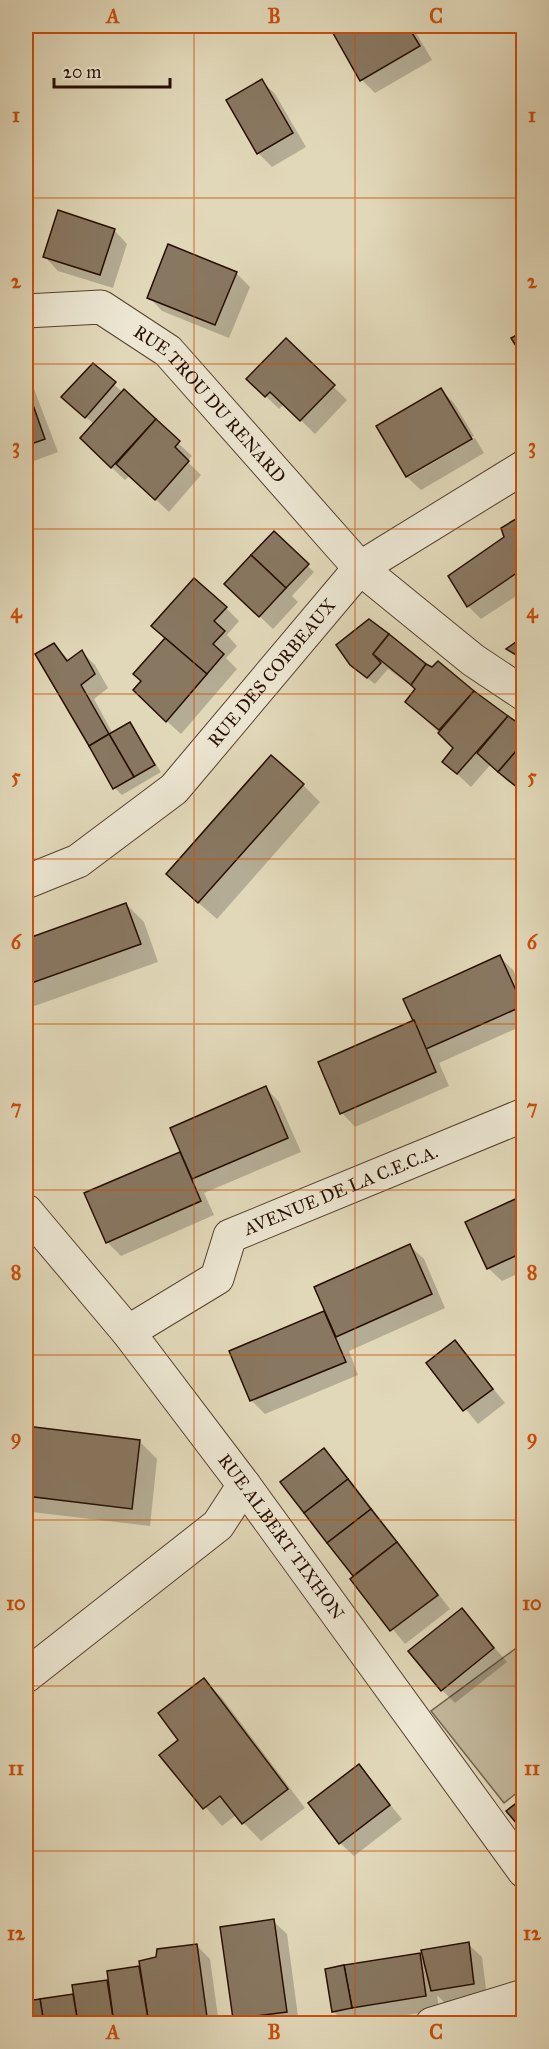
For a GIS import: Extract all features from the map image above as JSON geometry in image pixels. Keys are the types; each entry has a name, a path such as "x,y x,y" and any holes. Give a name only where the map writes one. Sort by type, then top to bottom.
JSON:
{"street":[{"name":"RUE TROU DU RENARD","path":"27,312 100,307 168,351 360,568 472,660 524,694"},
{"name":"RUE DES CORBEAUX","path":"26,882 78,861 174,789 360,568 524,467"},
{"name":"AVENUE DE LA C.E.C.A.","path":"128,1332 217,1278 230,1236 524,1115"},
{"name":"RUE ALBERT TIXHON","path":"26,1211 128,1332 244,1485 524,1871"},
{"path":"26,1676 218,1525 244,1485"},
{"path":"432,2024 524,1996"}],"shaded area":[{"path":"523,1643 523,1788 504,1803 431,1711"}],"building":[{"path":"346,26 408,26 420,46 360,81 333,33"},
{"path":"262,79 293,133 257,154 226,100"},
{"path":"58,210 115,229 100,275 43,257"},
{"path":"168,244 237,272 215,325 147,298"},
{"path":"524,331 524,359 511,338"},
{"path":"286,338 335,385 300,421 270,392 265,397 246,379"},
{"path":"93,363 116,382 85,418 61,397"},
{"path":"26,385 45,439 26,446"},
{"path":"441,388 472,439 406,477 376,426"},
{"path":"124,389 156,419 111,468 80,438"},
{"path":"156,419 180,441 175,447 189,461 155,500 116,464"},
{"path":"524,514 524,568 467,607 448,576 504,537 501,528"},
{"path":"274,531 309,564 286,588 251,555"},
{"path":"251,555 286,588 259,617 224,584"},
{"path":"194,578 227,607 214,621 225,631 213,644 224,654 207,674 151,626"},
{"path":"369,619 389,634 373,654 381,663 367,678 350,665 336,645"},
{"path":"389,634 426,664 411,685 373,654"},
{"path":"524,636 524,660 506,649"},
{"path":"165,638 207,674 166,722 133,690 141,681 133,674"},
{"path":"54,643 67,661 82,650 95,674 81,685 109,734 89,746 35,654"},
{"path":"438,661 474,691 439,730 405,702 415,689 411,685 426,664 432,667"},
{"path":"474,691 508,716 457,774 442,762 453,748 438,733"},
{"path":"508,716 524,727 524,742 498,772 477,753"},
{"path":"130,722 155,765 134,777 109,734"},
{"path":"109,734 134,777 113,789 89,746"},
{"path":"524,742 524,793 498,772"},
{"path":"271,755 304,784 198,903 166,874"},
{"path":"126,903 141,944 26,985 26,939"},
{"path":"500,955 523,1006 426,1049 403,999"},
{"path":"414,1020 436,1072 340,1114 318,1062"},
{"path":"266,1086 288,1138 192,1179 170,1128"},
{"path":"180,1152 201,1201 106,1243 84,1193"},
{"path":"524,1195 524,1252 487,1269 465,1222"},
{"path":"410,1244 432,1294 336,1337 314,1287"},
{"path":"324,1311 346,1362 250,1401 229,1351"},
{"path":"455,1340 493,1389 463,1411 426,1363"},
{"path":"26,1426 140,1440 132,1509 26,1496"},
{"path":"324,1448 348,1479 304,1513 280,1482"},
{"path":"348,1479 371,1509 327,1543 304,1513"},
{"path":"371,1509 397,1542 353,1576 327,1543"},
{"path":"397,1542 438,1595 390,1631 350,1579"},
{"path":"462,1608 494,1648 441,1691 408,1651"},
{"path":"204,1678 288,1789 242,1824 220,1796 203,1809 159,1755 178,1740 158,1713"},
{"path":"359,1764 390,1805 339,1844 308,1803"},
{"path":"524,1797 524,1832 506,1811"},
{"path":"274,1919 287,2012 233,2019 220,1927"},
{"path":"469,1942 474,1984 431,1991 421,1950"},
{"path":"197,1944 207,2017 149,2024 139,1961 156,1957 157,1949"},
{"path":"420,1953 426,1996 352,2008 344,1965"},
{"path":"344,1965 352,2008 332,2012 325,1969"},
{"path":"139,1966 149,2024 114,2024 107,1971"},
{"path":"107,1980 114,2024 78,2024 72,1985"},
{"path":"73,1994 78,2024 44,2024 40,1999"},
{"path":"40,1999 44,2024 26,2024 26,2001"}]}
